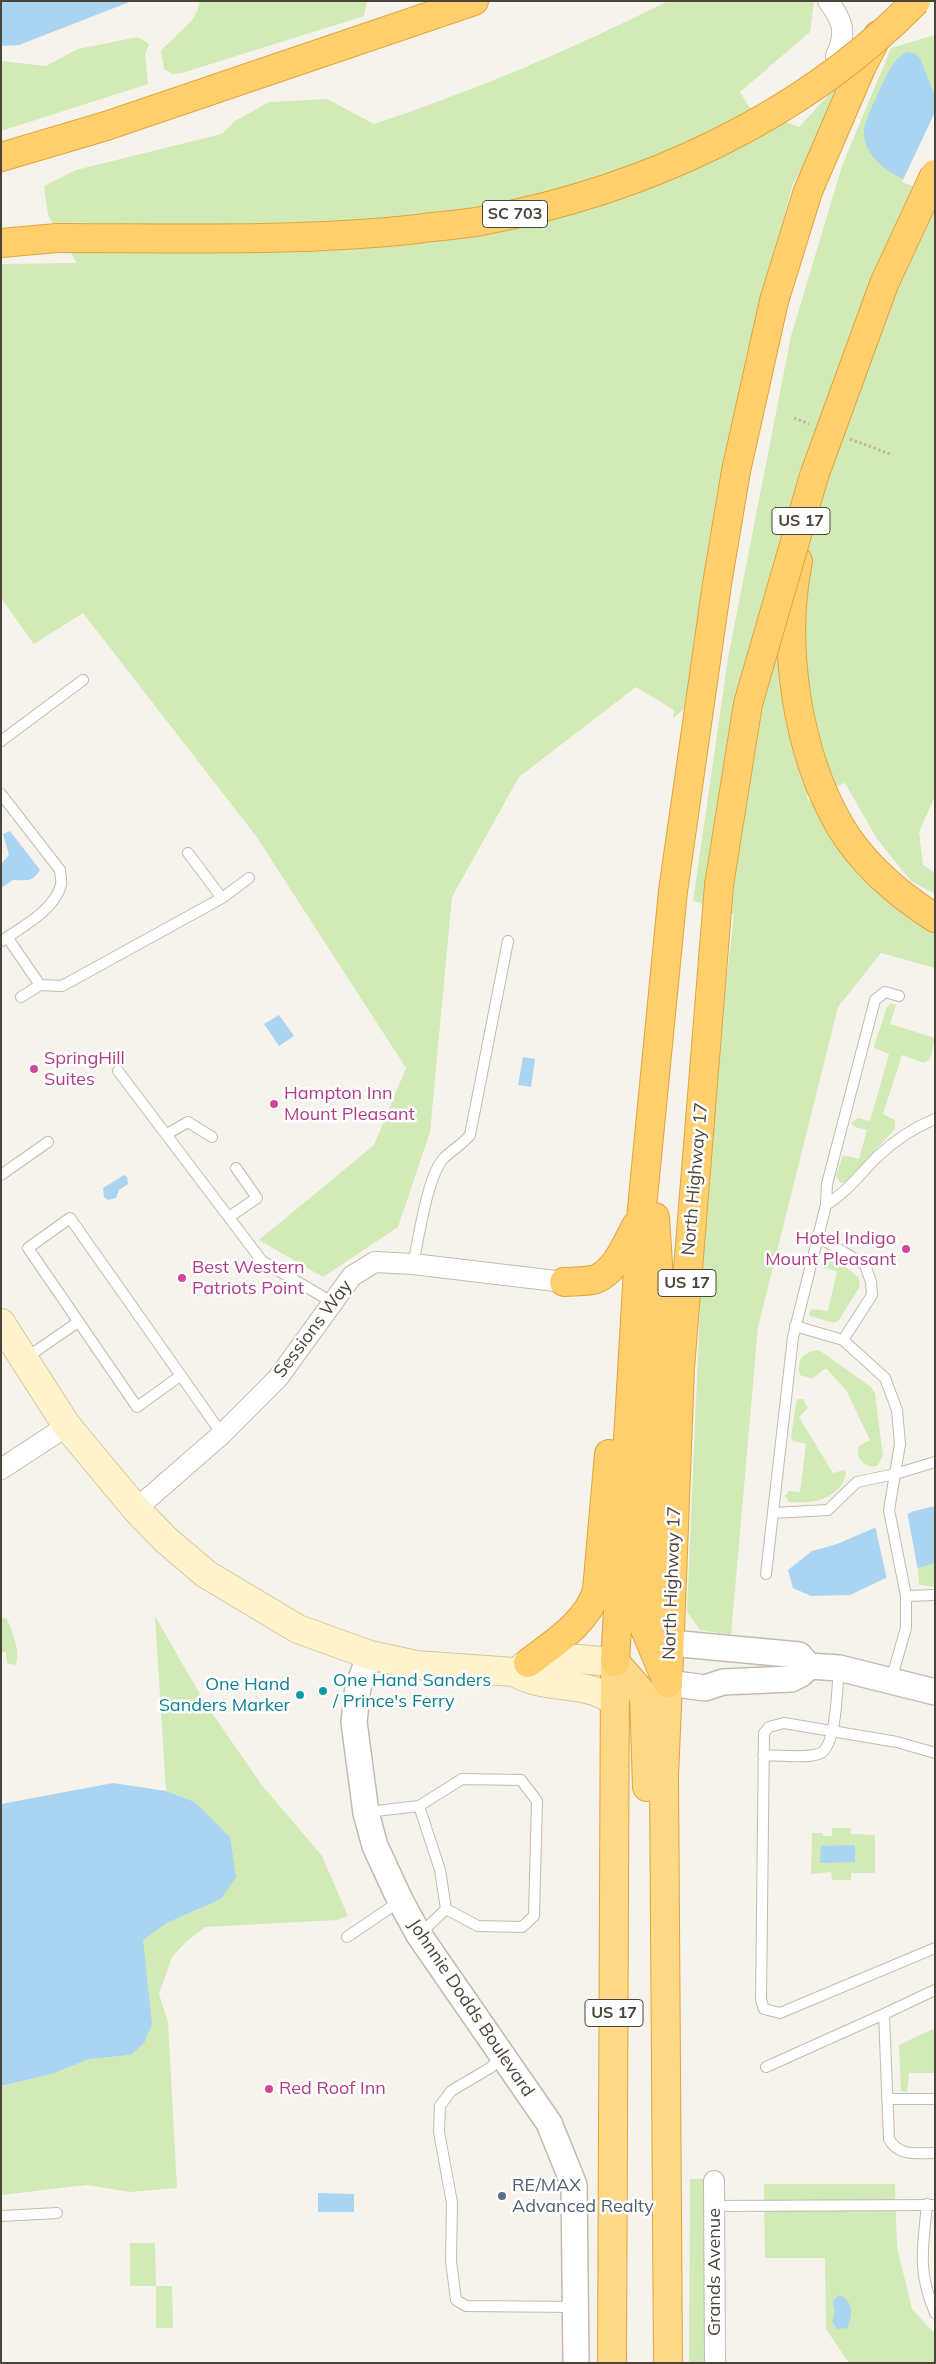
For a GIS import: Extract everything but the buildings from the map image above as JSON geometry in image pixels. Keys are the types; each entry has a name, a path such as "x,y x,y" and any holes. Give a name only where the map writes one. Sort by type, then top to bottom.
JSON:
{"highway":[{"path":"1,157 106,126 474,1"},
{"name":"US 17","path":"612,2363 615,1662 641,1218 672,891 736,471 774,301 808,190 861,68 897,1"},
{"name":"SC 703","path":"1,243 57,238 314,238 480,221 550,206 661,169 770,116 817,85 860,52 916,1"},
{"name":"US 17","path":"814,476 884,284 935,174"},
{"path":"814,476 795,574 790,623 797,701 806,742 825,793 840,826 857,848 909,901 935,918"},
{"name":"North Highway 17","path":"668,1683 680,1368 719,885 748,704 814,476"},
{"path":"650,1126 660,1295 644,1627 668,1683"},
{"path":"564,1282 596,1279 608,1270 617,1261 641,1218"},
{"path":"521,1668 565,1635 593,1603 597,1590 616,1394 632,1357"},
{"path":"615,1662 644,1694 651,1950 666,1988"},
{"name":"US 17","path":"668,1683 664,1776 668,2363"}],"main road":[{"path":"1,1323 26,1358 67,1426 136,1509 166,1540 206,1574 298,1629 370,1655 416,1665 521,1668 552,1657 615,1662"},
{"path":"521,1668 528,1680 594,1690 615,1701"}],"street":[{"path":"828,1 840,17 843,32 842,42 836,56"},
{"name":"Sessions Way","path":"136,1509 222,1434 278,1378 352,1276 375,1262 414,1264 564,1282"},
{"path":"1,1469 67,1426"},
{"path":"670,1643 799,1655 809,1666 839,1668 935,1692"},
{"name":"Johnnie Dodds Boulevard","path":"370,1655 358,1687 354,1722 366,1812 375,1846 400,1900 419,1935 549,2123 574,2185 576,2363"},
{"path":"668,1683 705,1688 723,1682 791,1679 801,1674 809,1666"},
{"name":"Grands Avenue","path":"714,2181 715,2363"}],"lane":[{"path":"1,741 83,680"},
{"path":"1,794 60,870 62,884 53,900 42,912 4,939 40,985"},
{"path":"188,853 222,898"},
{"path":"21,997 40,985 62,986 222,898 249,878"},
{"path":"414,1264 433,1174 444,1158 462,1145 470,1135 508,941"},
{"path":"766,1574 796,1326 826,1205 827,1184 875,1000 885,992 899,996"},
{"path":"118,1071 262,1261 332,1302"},
{"path":"826,1205 844,1194 878,1157 914,1128 935,1119"},
{"path":"166,1134 188,1122 212,1137"},
{"path":"1,1175 48,1142"},
{"path":"229,1217 257,1198 236,1168"},
{"path":"180,1376 137,1407 28,1248 70,1218 222,1434"},
{"path":"817,1236 865,1265 871,1282 872,1295 843,1340"},
{"path":"26,1358 78,1322"},
{"path":"796,1326 843,1340 885,1378 897,1410 900,1444 889,1510 906,1596 906,1628 891,1680"},
{"path":"773,1513 828,1510 857,1482 895,1474 935,1462"},
{"path":"906,1596 935,1595"},
{"path":"763,1755 820,1754 828,1746 832,1730 839,1668"},
{"path":"935,1753 897,1742 784,1723 769,1727 764,1733 760,2000 764,2009 780,2013 935,1948"},
{"path":"366,1812 418,1806 462,1778 522,1780 537,1801 534,1916 522,1927 478,1926 446,1909"},
{"path":"418,1806 440,1870 446,1909"},
{"path":"347,1938 400,1900"},
{"path":"419,1935 446,1909"},
{"path":"766,2067 935,1990"},
{"path":"884,2014 889,2139 892,2144 905,2153 935,2153"},
{"path":"503,2056 490,2068 451,2091 440,2106 438,2132 452,2203 451,2261 456,2300 466,2306 575,2307"},
{"path":"888,2099 935,2099"},
{"path":"714,2206 931,2204 921,2262 925,2289 935,2313"},
{"path":"1,2216 57,2213"}],"green space":[{"path":"199,1 367,1 364,16 182,73 173,74 164,69 161,51 190,22 198,8"},
{"path":"668,1 814,1 810,32 740,92 750,108 799,127 880,39 793,183 775,252 688,706 673,718 674,710 636,687 519,777 452,897 430,1132 398,1227 323,1277 259,1240 374,1145 406,1068 256,836 83,613 34,644 1,598 1,264 77,263 48,215 44,186 76,170 222,134 235,121 269,102 327,99 374,124 449,98 523,68 596,36"},
{"path":"935,35 935,796 919,832 923,865 935,873 935,894 911,881 877,839 845,783 806,796 883,897 935,932 935,968 881,953 838,1007 758,1327 731,1635 700,1630 687,1612 702,1260 716,1073 734,914 693,901 728,658 791,336 842,166 891,48"},
{"path":"138,37 149,44 145,54 148,84 1,131 1,61 46,66 78,49"},
{"path":"891,1003 896,1005 890,1024 935,1038 930,1059 924,1063 902,1055 883,1114 895,1120 895,1129 845,1183 841,1183 836,1176 843,1155 859,1159 867,1130 855,1127 851,1123 858,1118 870,1121 889,1054 874,1046 887,1007"},
{"path":"831,1255 858,1277 860,1286 839,1320 834,1323 810,1316 809,1314 812,1309 828,1311 837,1271 823,1268 821,1264 824,1256"},
{"path":"819,1350 871,1387 875,1393 883,1456 877,1466 865,1464 858,1455 859,1446 870,1440 846,1390 826,1368 812,1379 800,1375 799,1365 802,1357 809,1352"},
{"path":"798,1399 803,1399 808,1408 799,1417 833,1473 844,1470 846,1474 838,1490 816,1501 789,1502 785,1496 789,1491 800,1492 806,1444 793,1441 791,1438"},
{"path":"935,1563 935,1587 919,1585 918,1568"},
{"path":"155,1616 205,1703 261,1784 322,1856 348,1916 337,1920 205,1927 186,1942 172,1957 159,1994 168,2022 177,2188 130,2192 87,2185 1,2195 1,2086 52,2074 89,2059 131,2055 144,2043 143,1940 167,1923 221,1899 230,1837 195,1802 166,1791"},
{"path":"1,1619 7,1619 16,1643 17,1661 15,1665 7,1663 6,1652 1,1652"},
{"path":"832,1828 851,1828 851,1834 875,1835 875,1873 851,1873 851,1880 832,1880 831,1872 811,1874 812,1833 832,1836"},
{"path":"935,2028 935,2073 909,2073 907,2092 901,2091 899,2045"},
{"path":"690,2179 706,2179 705,2363 689,2363"},
{"path":"764,2184 895,2184 897,2247 912,2309 935,2334 935,2363 849,2363 826,2329 825,2258 765,2258"},
{"path":"130,2243 155,2243 156,2286 130,2286"},
{"path":"156,2286 172,2286 173,2328 156,2328"}],"water":[{"path":"1,1 132,1 19,45 1,46"},
{"path":"907,52 914,53 920,58 935,96 935,181 920,186 892,173 876,161 866,144 864,133 868,116 882,84 894,63"},
{"path":"10,831 40,870 31,879 13,880 1,888 1,864 9,855 3,834"},
{"path":"279,1015 294,1036 279,1046 264,1024"},
{"path":"523,1057 535,1059 531,1087 518,1085"},
{"path":"124,1175 127,1177 128,1184 119,1190 116,1198 108,1200 104,1197 103,1188"},
{"path":"935,1506 935,1563 886,1578 850,1595 811,1596 793,1588 788,1570 812,1551 837,1544 914,1511"},
{"path":"113,1783 166,1791 195,1802 230,1837 236,1877 221,1899 167,1923 143,1940 152,2024 144,2043 131,2055 89,2059 52,2074 1,2086 1,1804"},
{"path":"855,1845 855,1862 820,1863 821,1846"},
{"path":"318,2193 354,2194 354,2212 318,2212"},
{"path":"839,2295 850,2305 851,2313 847,2328 837,2329 832,2321 835,2312 833,2301"}],"pier":[{"path":"935,112 935,183 920,189 902,182"},
{"path":"907,1511 918,1571 887,1580 875,1525"}],"place":[{"name":"SpringHill Suites","path":"34,1069"},
{"name":"Hampton Inn Mount Pleasant","path":"274,1104"},
{"name":"Hotel Indigo Mount Pleasant","path":"906,1249"},
{"name":"Best Western Patriots Point","path":"182,1278"},
{"name":"One Hand Sanders / Prince's Ferry","path":"323,1691"},
{"name":"One Hand Sanders Marker","path":"300,1695"},
{"name":"Red Roof Inn","path":"269,2089"},
{"name":"RE/MAX Advanced Realty","path":"502,2196"}]}
